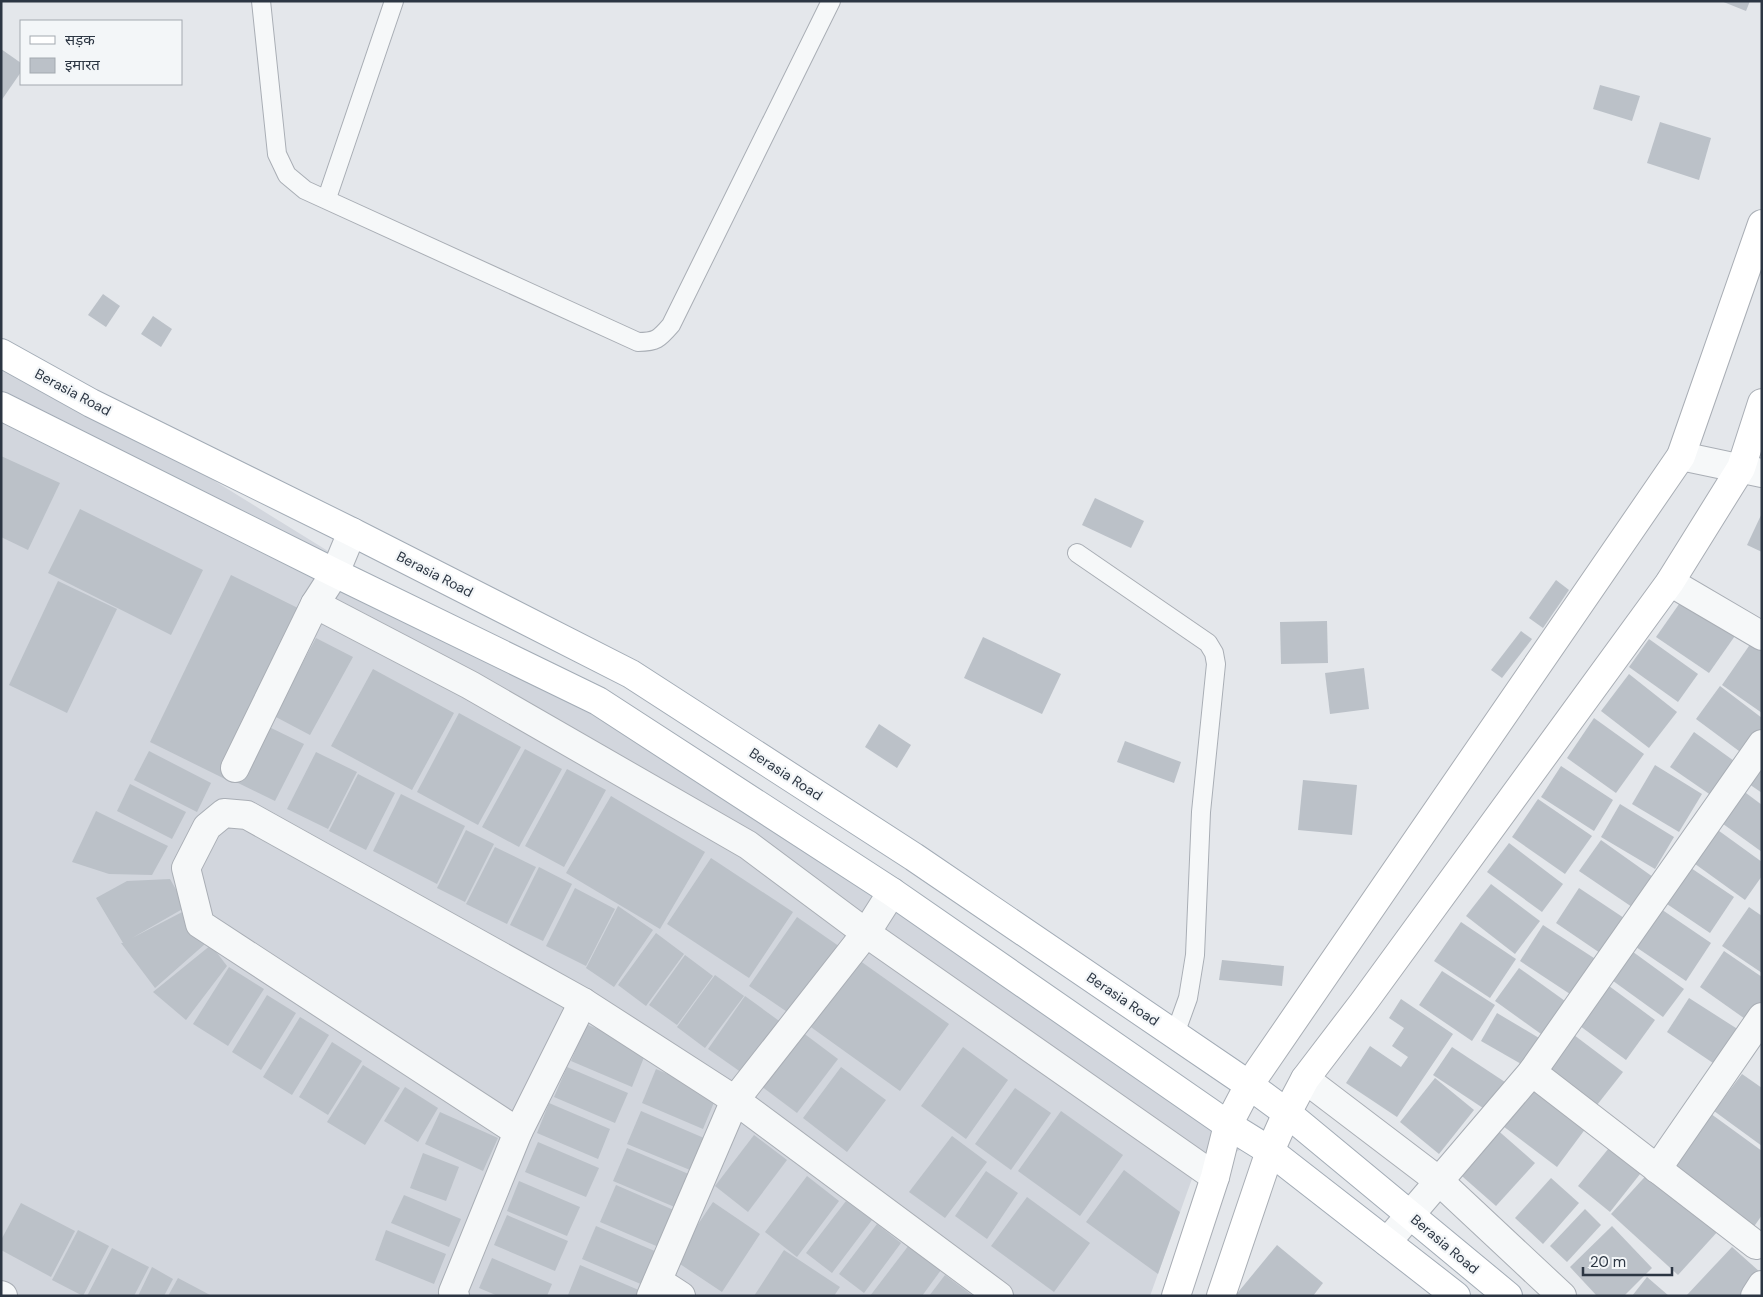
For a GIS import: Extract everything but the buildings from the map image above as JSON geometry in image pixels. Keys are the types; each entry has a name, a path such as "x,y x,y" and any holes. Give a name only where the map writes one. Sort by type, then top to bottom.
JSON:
{"main road":[{"path":"1176,1296 1215,1177 1228,1125 1250,1085 1681,456 1762,224"},
{"name":"Berasia Road","path":"1,353 92,403 352,532 631,674 914,857 1250,1085 1287,1113 1508,1296"},
{"path":"1222,1296 1270,1151 1287,1113 1305,1080 1364,1003 1751,470 1762,403"},
{"path":"1,406 335,573 598,701 892,892 1228,1125 1270,1151 1456,1296"}],"street":[{"path":"1681,456 1751,470"},
{"path":"235,768 315,604 335,573 352,532"},
{"path":"1670,582 1762,636"},
{"path":"315,604 470,684 748,845 866,933 1215,1177"},
{"path":"1387,1242 1532,1072 1762,744"},
{"path":"518,1132 200,924 186,868 207,826 224,813 246,815 583,1002 735,1100 999,1296"},
{"path":"681,1296 654,1288 735,1100 866,933 892,892"},
{"path":"455,1296 453,1292 518,1132 583,1002"},
{"path":"1658,1169 1762,1017"},
{"path":"1532,1072 1756,1245"},
{"path":"1305,1080 1439,1181 1562,1296"},
{"path":"1755,1296 1762,1285"}],"lane":[{"path":"261,1 277,154 287,175 305,190 327,198 638,342 653,342 662,336 671,325 831,1"},
{"path":"327,198 394,1"},
{"path":"1077,554 1208,643 1214,653 1216,664 1201,812 1195,956 1188,998 1175,1034"}],"shaded area":[{"path":"1,349 1270,1133 1193,1176 1150,1296 1,1296"}]}
